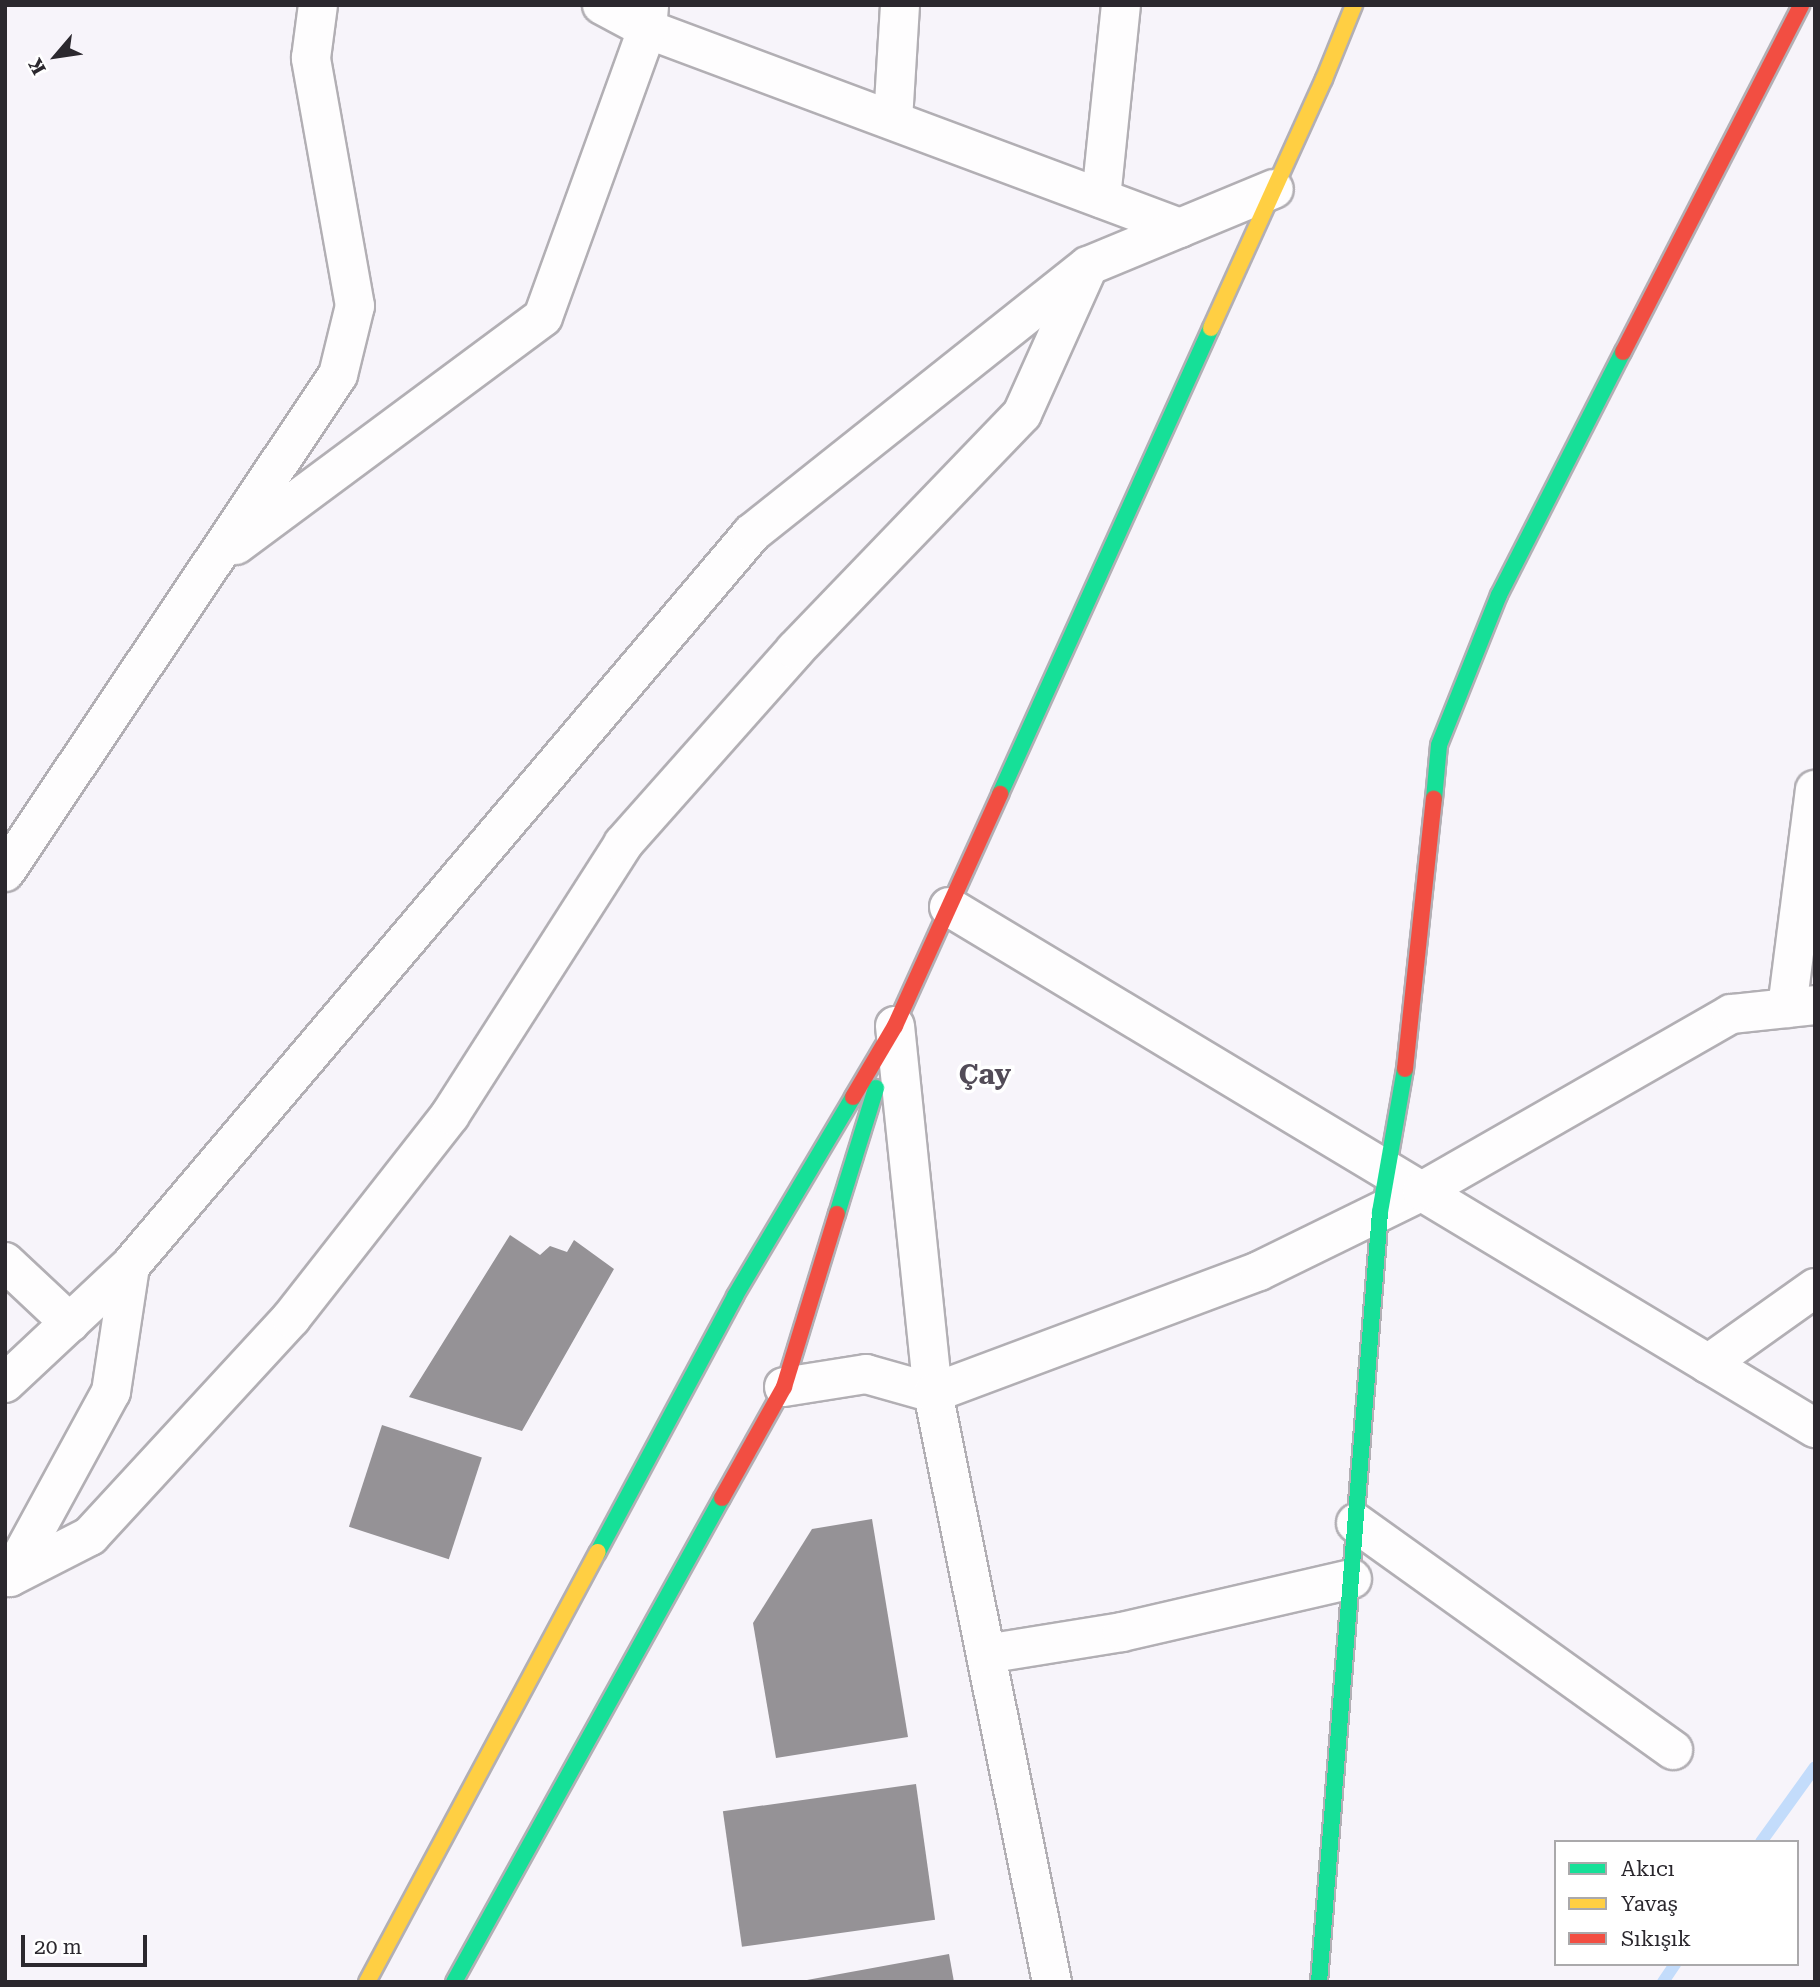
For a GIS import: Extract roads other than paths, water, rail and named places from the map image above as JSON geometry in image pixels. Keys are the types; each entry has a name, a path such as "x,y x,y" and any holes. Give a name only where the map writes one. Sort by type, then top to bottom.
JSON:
{"main road":[{"path":"367,1982 735,1296 895,1026 1274,189 1354,5"},
{"path":"1319,1982 1380,1212 1410,1038 1439,746 1499,595 1801,5"},
{"path":"454,1982 784,1387 895,1026"}],"street":[{"path":"5,872 338,375 355,306 310,58 318,5"},
{"path":"602,5 648,17 893,120 1180,228"},
{"path":"893,120 900,5"},
{"path":"1101,198 1121,5"},
{"path":"213,562 543,317 648,17"},
{"path":"5,1383 130,1266 752,533 1088,266 1274,189"},
{"path":"130,1266 111,1392 10,1577 90,1536 291,1318 450,1115 623,844 796,650 1021,414 1088,266"},
{"path":"784,1387 866,1374 933,1393 1259,1271 1422,1191 1731,1014 1801,1006 1815,790"},
{"path":"949,907 1815,1428"},
{"path":"895,1026 933,1393 1052,1982"},
{"path":"5,1262 69,1323"},
{"path":"1708,1364 1815,1288"},
{"path":"1356,1523 1673,1750"},
{"path":"986,1654 1122,1632 1352,1579"}],"waterway":[{"path":"1762,1840 1815,1767"},
{"path":"1663,1982 1674,1966"}],"district":[{"name":"Çay","path":"985,1075"}]}
